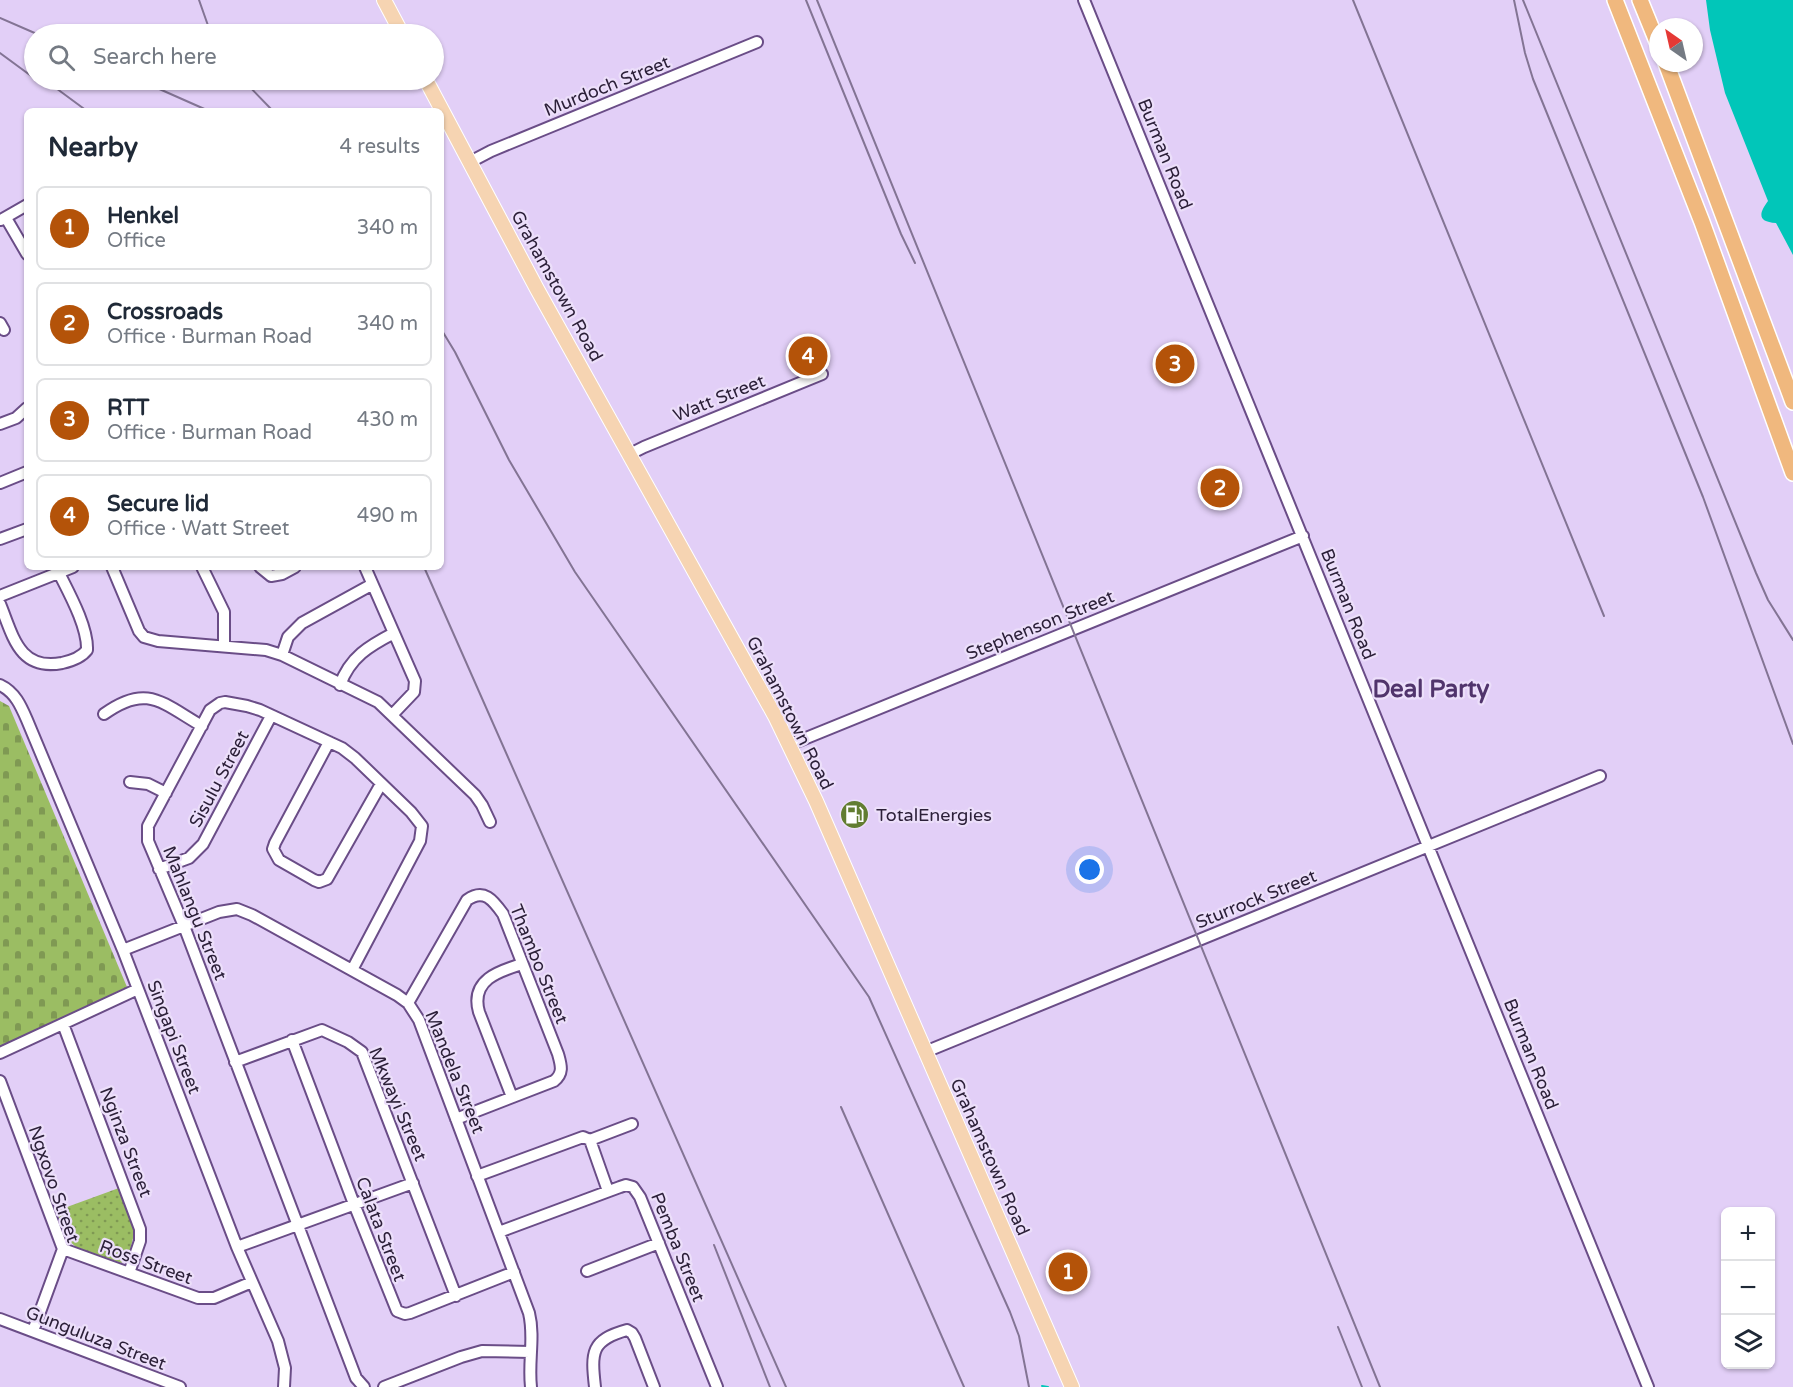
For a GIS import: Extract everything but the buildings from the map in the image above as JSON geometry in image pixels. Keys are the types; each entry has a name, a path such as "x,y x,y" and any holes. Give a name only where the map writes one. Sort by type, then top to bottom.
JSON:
{"highway":[{"path":"1615,0 1702,222 1793,473"},
{"path":"1640,0 1649,22"},
{"path":"1669,72 1793,402"}],"main road":[{"path":"384,0 397,24"},
{"name":"Grahamstown Road","path":"431,90 441,108"},
{"name":"Grahamstown Road","path":"444,114 770,706 816,801 1072,1387"}],"street":[{"name":"Burman Road","path":"1084,0 1648,1387"},
{"name":"Murdoch Street","path":"470,162 491,151 758,42"},
{"path":"24,207 3,219 24,250"},
{"name":"Watt Street","path":"630,454 822,374"},
{"path":"0,424 16,418 24,411"},
{"path":"0,483 24,473"},
{"path":"0,539 24,530"},
{"name":"Stephenson Street","path":"789,745 1303,536"},
{"path":"0,596 66,570"},
{"path":"113,570 139,631 144,637 158,641 258,649 282,655 378,702 475,795 490,822"},
{"path":"203,570 224,612 224,646"},
{"path":"264,570 271,576 289,570"},
{"path":"366,570 412,672 416,687 410,698 393,714"},
{"path":"0,604 15,642 28,658 48,665 80,657 87,650 87,644 59,573"},
{"path":"282,655 288,637 302,623 371,585"},
{"path":"340,684 350,663 359,654 394,633"},
{"name":"Singapi Street","path":"0,685 19,702 64,804 123,950 237,1247 278,1341 284,1360 284,1387"},
{"path":"104,714 123,701 145,696 202,726"},
{"name":"Mahlangu Street","path":"352,970 422,837 422,826 355,758 329,742 254,708 220,703 210,710 148,826 147,834 356,1378 364,1387"},
{"name":"Sisulu Street","path":"159,869 189,858 203,844 272,716"},
{"path":"329,742 275,843 273,849 279,860 319,882 327,879 381,784"},
{"name":"Sturrock Street","path":"925,1052 1600,776"},
{"path":"130,782 148,784 166,793"},
{"name":"Thambo Street","path":"408,1003 467,900 483,894 494,900 503,914 562,1068 561,1074 554,1081 456,1119"},
{"name":"Mandela Street","path":"123,950 219,912 229,909 243,911 408,1003 419,1020 532,1323 531,1387"},
{"path":"512,1097 479,1012 477,1001 489,977 522,964"},
{"path":"0,1053 138,989"},
{"name":"Nginza Street","path":"63,1024 140,1229 140,1241 129,1274"},
{"name":"Mkwayi Street","path":"236,1062 322,1030 348,1042 362,1052 456,1296"},
{"name":"Calata Street","path":"292,1040 397,1311 410,1313 514,1272"},
{"name":"Ngxovo Street","path":"0,1081 63,1249 33,1332"},
{"path":"477,1176 583,1137 590,1140 632,1124"},
{"path":"590,1140 608,1191"},
{"path":"237,1247 413,1183"},
{"name":"Pemba Street","path":"499,1233 608,1191 630,1185 637,1190 717,1387"},
{"path":"587,1271 659,1243"},
{"name":"Ross Street","path":"63,1249 198,1298 214,1298 252,1282"},
{"name":"Gunguluza Street","path":"0,1319 180,1387"},
{"path":"595,1387 594,1358 597,1346 603,1339 627,1330 633,1333 654,1387"},
{"path":"384,1387 482,1351 530,1352"}],"green space":[{"path":"0,701 9,706 127,987 0,1047"},
{"path":"119,1188 135,1230 128,1259 121,1263 76,1247 66,1238 56,1211"}],"shaded area":[{"path":"1706,0 1793,0 1793,255 1776,223 1763,219 1763,209 1768,201 1725,93 1710,30"}],"waterway":[{"path":"1042,1386 1048,1387"}],"railway":[{"path":"199,0 207,24"},
{"path":"806,0 901,234 915,263"},
{"path":"817,0 1380,1387"},
{"path":"1353,0 1604,616"},
{"path":"1514,0 1533,79 1703,497 1793,744"},
{"path":"1523,0 1756,573 1768,600 1793,640"},
{"path":"0,18 24,28"},
{"path":"0,53 24,71"},
{"path":"59,90 83,108"},
{"path":"162,90 202,108"},
{"path":"253,90 270,108"},
{"path":"444,334 509,460 575,572 869,997 1010,1312 1019,1336 1029,1387"},
{"path":"425,570 786,1387"},
{"path":"841,1107 964,1387"},
{"path":"714,1245 770,1387"},
{"path":"1338,1327 1362,1387"}],"place":[{"name":"Secure lid","path":"808,356"},
{"name":"RTT","path":"1175,364"},
{"name":"Crossroads","path":"1220,488"},
{"name":"TotalEnergies","path":"855,815"},
{"name":"Henkel","path":"1068,1272"}],"district":[{"name":"Deal Party","path":"1431,689"}]}
